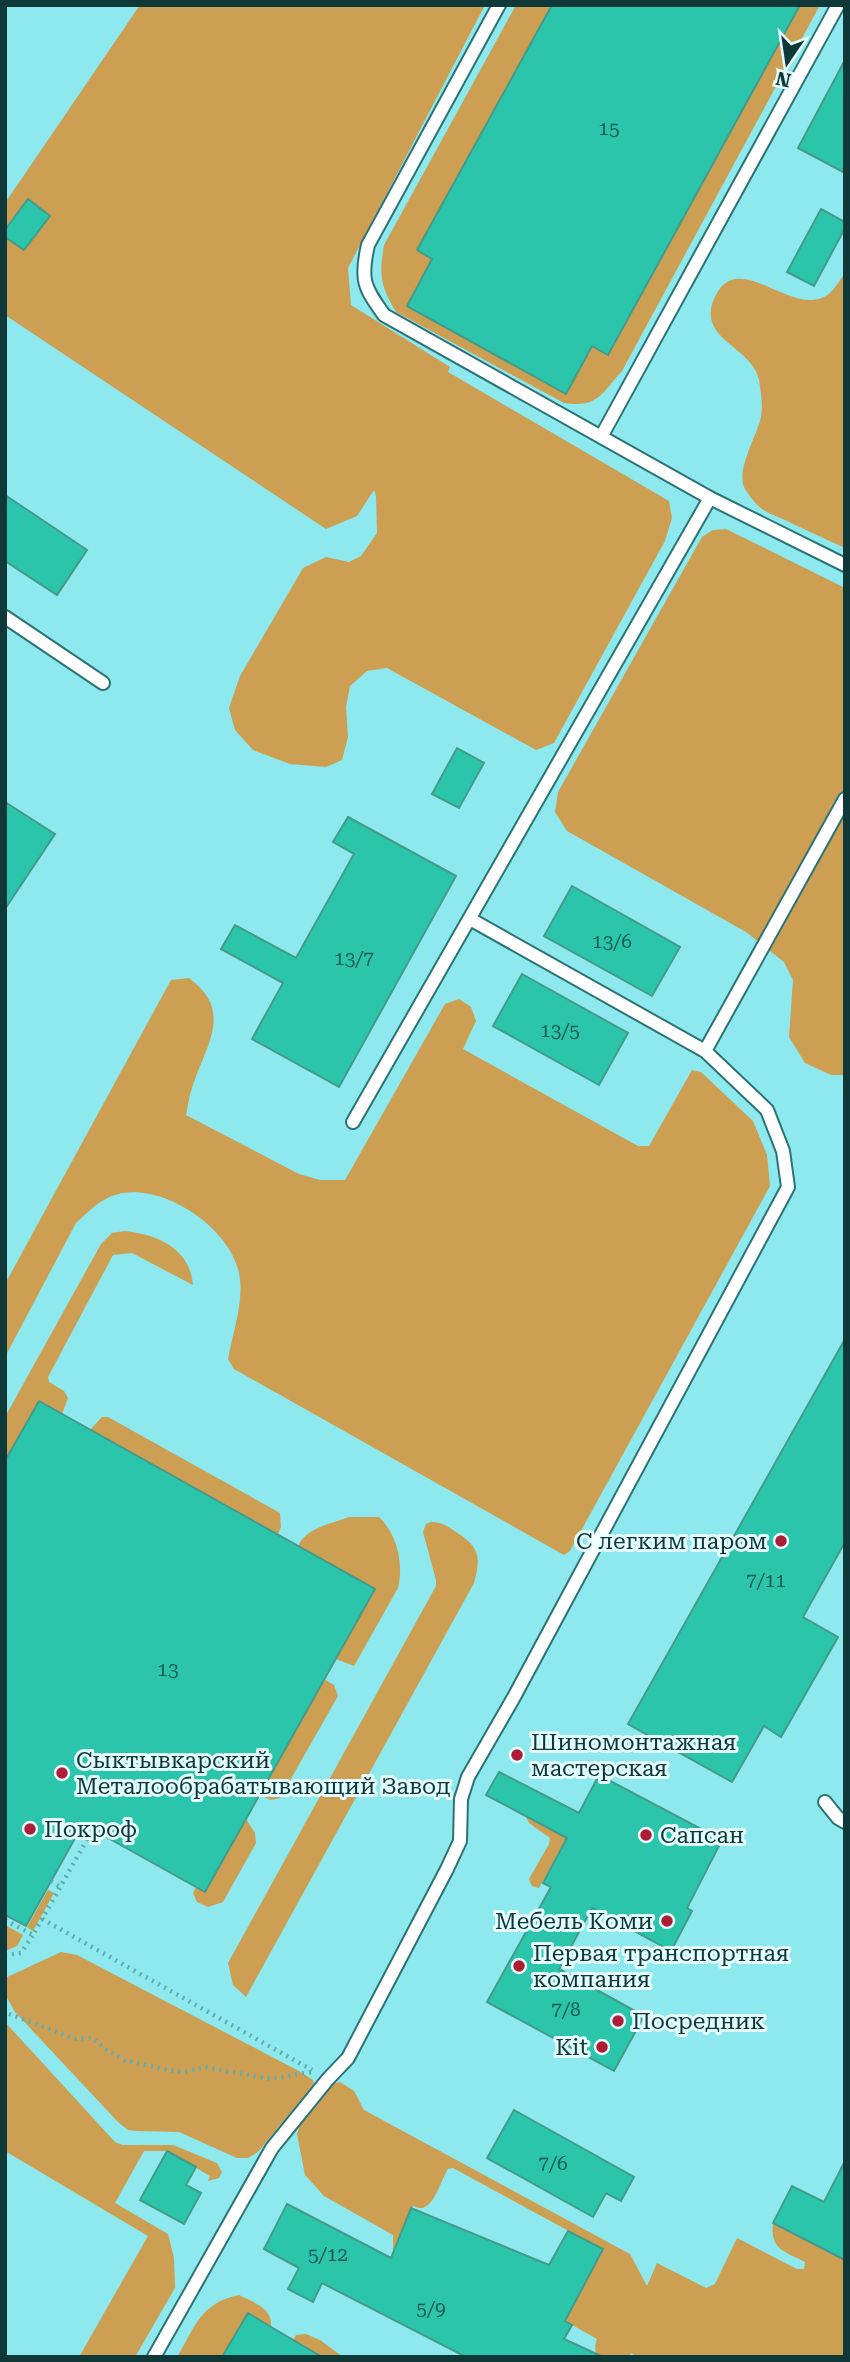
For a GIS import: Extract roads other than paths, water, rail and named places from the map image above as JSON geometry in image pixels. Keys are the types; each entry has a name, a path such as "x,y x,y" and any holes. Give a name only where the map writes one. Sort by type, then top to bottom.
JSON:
{"lane":[{"path":"499,5 368,245 363,268 369,293 384,315 710,498 845,565"},
{"path":"601,437 838,5"},
{"path":"354,1122 710,498"},
{"path":"5,617 103,683"},
{"path":"705,1051 845,799"},
{"path":"154,2357 272,2148 348,2058 460,1841 461,1800 468,1777 514,1697 788,1187 783,1151 767,1110 705,1051 470,919"},
{"path":"825,1802 838,1818 845,1822"}],"place":[{"name":"С легким паром","path":"781,1541"},
{"name":"Шиномонтажная мастерская","path":"517,1755"},
{"name":"Сыктывкарский Металообрабатывающий Завод","path":"62,1773"},
{"name":"Покроф","path":"30,1829"},
{"name":"Сапсан","path":"646,1835"},
{"name":"Мебель Коми","path":"667,1921"},
{"name":"Первая транспортная компания","path":"519,1966"},
{"name":"Посредник","path":"618,2021"},
{"name":"Kit","path":"602,2047"}]}
